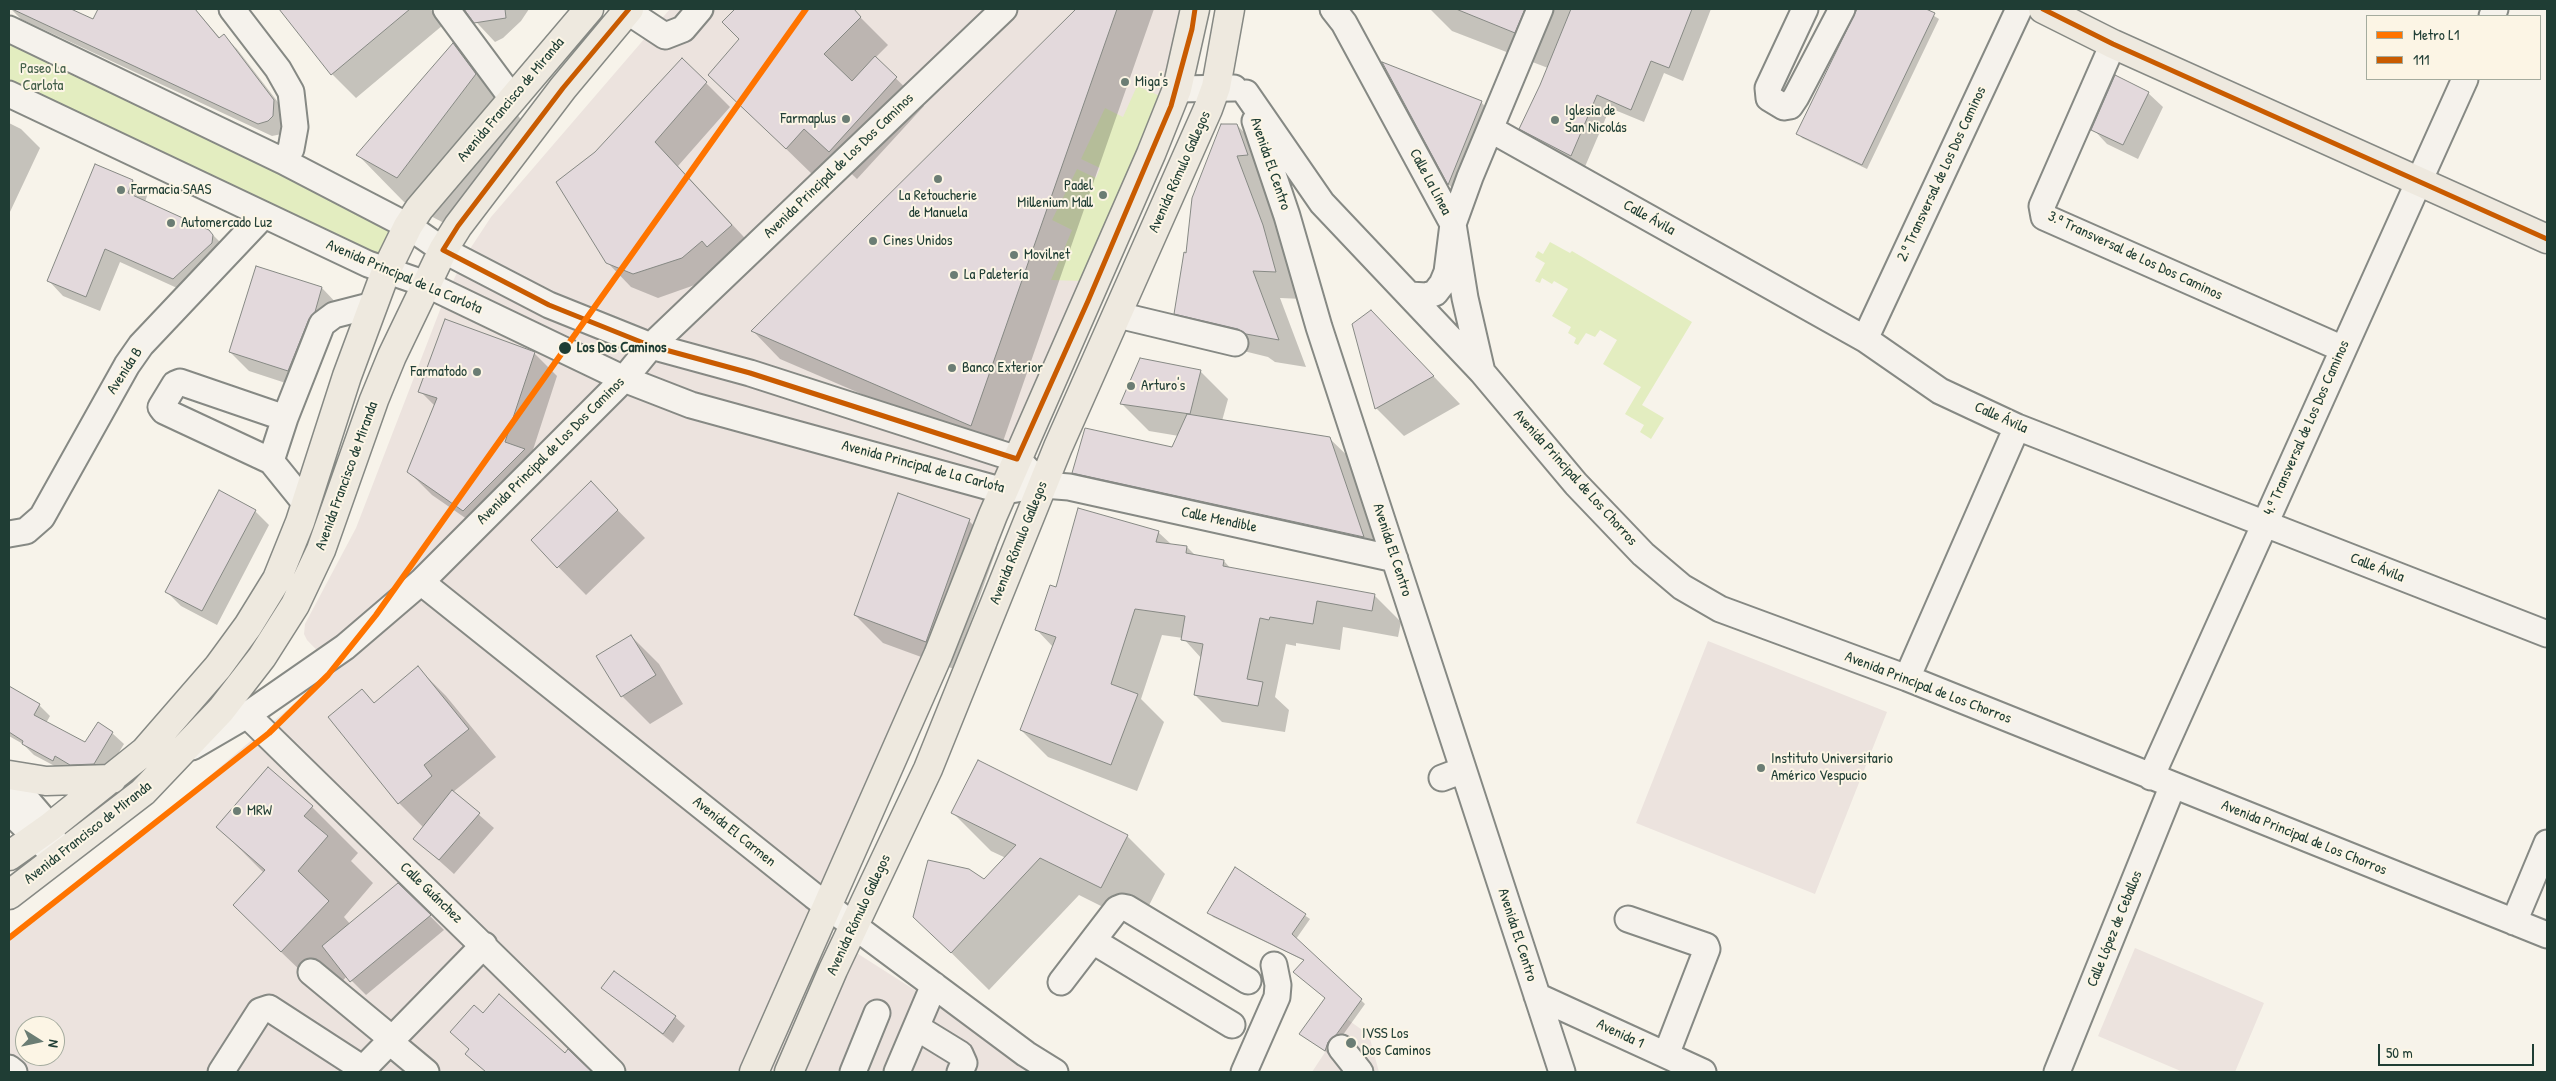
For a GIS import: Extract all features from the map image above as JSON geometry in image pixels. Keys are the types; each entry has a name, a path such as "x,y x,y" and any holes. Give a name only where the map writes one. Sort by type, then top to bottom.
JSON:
{"main road":[{"name":"Avenida Francisco de Miranda","path":"9,856 112,779 144,751 218,668 248,626 277,579 306,503 332,417 373,305 386,271 408,226 419,209 589,9"},
{"name":"Avenida Rómulo Gallegos","path":"754,1072 938,655 1017,459 1088,302 1177,89 1195,9"},
{"name":"Avenida Rómulo Gallegos","path":"789,1072 928,769 1043,485 1216,87 1230,9"},
{"path":"2043,9 2113,44 2547,239"},
{"name":"Avenida Francisco de Miranda","path":"9,895 143,792 221,710 262,657 295,605 321,550 374,400 443,250 458,226 563,88 628,10"},
{"path":"9,775 46,781 112,779"}],"street":[{"path":"232,9 278,69 290,92 294,128 291,149 283,161"},
{"path":"446,9 512,98"},
{"path":"628,10 665,36 683,28 700,9"},
{"name":"Avenida Principal de Los Dos Caminos","path":"179,754 248,715 345,647 421,582 624,379 651,346 1004,9"},
{"name":"Calle La Línea","path":"1333,9 1344,23 1453,224 1465,298 1482,372"},
{"path":"1410,295 1426,296 1435,293 1442,284 1446,272 1453,224 1490,128 1540,9"},
{"path":"1805,9 1768,88 1769,98 1784,107 1790,106 1796,97 1842,9"},
{"name":"2.ª Transversal de Los Dos Caminos","path":"1865,339 2019,9"},
{"name":"Avenida Principal de La Carlota","path":"9,29 283,161 408,226 443,250 549,305 651,346 750,373 1017,459 1043,485"},
{"name":"3.ª Transversal de Los Dos Caminos","path":"2113,44 2042,206 2044,217 2343,349"},
{"name":"4.ª Transversal de Los Dos Caminos","path":"2162,781 2264,525 2420,183 2465,80"},
{"path":"1177,89 1216,87"},
{"name":"Avenida Principal de Los Chorros","path":"1216,87 1231,87 1246,94 1283,168 1322,203 1482,372 1576,484 1643,554 1682,587 1720,609 1907,678 2547,934"},
{"name":"Avenida Principal de La Carlota","path":"9,94 263,216 386,271 426,284 624,379 691,405 1004,491 1043,485"},
{"name":"Calle Ávila","path":"1490,128 1865,339 1940,390 2017,427 2547,634"},
{"name":"Avenida El Centro","path":"1283,168 1287,216 1319,328 1395,558 1453,774 1537,996 1562,1072"},
{"name":"Avenida Principal de Los Chorros","path":"1287,216 1289,202 1295,194 1306,194 1322,203"},
{"name":"Avenida B","path":"9,534 26,531 42,517 112,388 136,352 263,216"},
{"path":"270,461 322,324 334,315 373,305"},
{"path":"1118,315 1235,343"},
{"path":"285,418 180,382 174,384 161,407 164,411 270,461 306,503"},
{"path":"1907,678 2017,427"},
{"name":"Calle Mendible","path":"1043,485 1069,487 1395,558"},
{"name":"Avenida El Carmen","path":"421,582 828,907 934,985 1022,1063 1055,1072"},
{"name":"Calle Guánchez","path":"248,715 484,944 560,1023 612,1072"},
{"path":"9,779 58,857"},
{"name":"Calle López de Ceballos","path":"2057,1072 2162,781"},
{"path":"9,812 42,832"},
{"path":"2514,922 2547,844"},
{"path":"1061,982 1117,909 1127,908 1248,981"},
{"path":"1628,919 1706,946 1707,953 1666,1055"},
{"path":"1094,941 1232,1025"},
{"path":"221,1072 260,1010 269,1008 362,1070 484,944"},
{"path":"1244,1072 1277,997 1278,984 1274,965"},
{"path":"311,972 426,1072"},
{"path":"897,1072 934,985"},
{"name":"Avenida 1","path":"1537,996 1703,1072"},
{"path":"853,1072 877,1013"},
{"path":"916,1027 960,1054 964,1063 960,1072"},
{"path":"1341,1048 1360,1072"},
{"path":"9,1068 14,1072"}],"shaded area":[{"path":"670,9 1188,9 1182,43 816,927 1043,1072 9,1072 9,938 131,843 335,669 307,640 304,634 305,624 356,528 445,297 466,255 491,217"},
{"name":"Instituto Universitario Américo Vespucio","path":"1708,641 1887,712 1815,894 1636,823"},
{"path":"2135,948 2264,1003 2235,1072 2183,1072 2098,1036"},
{"name":"IVSS Los Dos Caminos","path":"1347,1019 1369,1035 1379,1072 1312,1072"}],"green space":[{"name":"Paseo La Carlota","path":"9,29 395,220 386,271 9,94"},
{"name":"Padel Millenium Mall","path":"1137,86 1160,96 1081,281 1051,280 1072,230 1052,220 1077,169 1096,178 1100,168 1081,159 1105,108 1123,117"},
{"path":"1550,242 1570,253 1572,251 1692,322 1642,405 1664,418 1651,439 1640,432 1644,425 1625,414 1641,387 1603,364 1617,340 1600,330 1595,337 1586,333 1578,345 1574,343 1576,338 1568,333 1571,327 1552,316 1568,289 1554,281 1552,284 1542,278 1540,283 1535,281 1545,263 1535,257 1538,251 1543,254"}],"building":[{"path":"12,9 71,9 93,19 98,9 195,9 219,38 224,34 274,100 273,116 268,121 258,124"},
{"path":"279,9 410,9 331,75"},
{"path":"464,9 505,9 506,18 474,23"},
{"path":"735,9 854,9 861,17 824,54 852,81 875,56 897,77 829,152 804,129 786,149 708,75 739,39 722,22"},
{"path":"1076,9 1117,9 971,426 751,331"},
{"path":"1456,9 1525,9 1515,33"},
{"path":"1571,9 1692,9 1669,68 1651,61 1631,110 1597,95 1571,156 1519,129 1540,85"},
{"path":"1857,9 1926,9 1935,13 1862,165 1796,134"},
{"path":"453,43 476,74 397,178 356,155"},
{"path":"682,58 707,82 655,142 732,225 707,247 702,241 682,258 633,274 606,263 556,182 595,152"},
{"path":"1382,62 1482,101 1448,185"},
{"path":"2115,75 2149,92 2123,145 2091,130"},
{"path":"1221,124 1237,124 1248,155 1237,156 1263,225 1276,272 1253,271 1279,340 1246,334 1238,329 1174,314 1184,252 1186,253 1192,198"},
{"path":"95,164 133,180 128,193 209,230 213,235 212,243 173,279 105,249 86,297 47,281"},
{"path":"256,266 322,287 315,312 309,319 288,371 229,352"},
{"path":"1371,310 1434,376 1375,409 1352,324"},
{"path":"445,319 535,352 505,442 525,449 463,511 407,472 437,398 418,392"},
{"path":"1140,358 1201,370 1190,414 1120,404"},
{"path":"1187,414 1330,437 1364,537 1072,473 1085,428 1172,447"},
{"path":"591,481 618,510 557,568 531,540"},
{"path":"219,490 256,510 202,611 165,592"},
{"path":"898,493 970,519 926,642 854,615"},
{"path":"1078,508 1159,531 1156,542 1187,546 1186,553 1224,560 1223,566 1375,594 1372,611 1317,601 1313,624 1270,617 1269,620 1260,618 1247,679 1263,682 1258,706 1194,695 1203,644 1181,640 1185,616 1135,609 1111,684 1138,694 1111,765 1020,730 1056,637 1035,630 1050,585 1056,587"},
{"path":"631,635 656,675 621,697 596,656"},
{"path":"418,666 469,729 424,765 432,776 398,804 328,717 362,689 374,703"},
{"path":"9,686 40,704 34,715 85,742 98,722 113,732 94,764 70,765 55,756 53,761 22,744 23,741 9,732"},
{"path":"978,760 1128,835 1101,888 1040,858 951,953 913,917 928,860 969,869 984,879 1016,845 951,813"},
{"path":"268,767 313,806 304,816 328,836 298,871 329,901 281,952 233,905 265,870 216,827"},
{"path":"452,790 480,813 439,860 413,839"},
{"path":"1235,867 1306,914 1292,934 1362,999 1336,1035 1328,1042 1325,1051 1299,1034 1325,998 1293,972 1304,960 1207,913"},
{"path":"398,883 431,915 350,982 322,946"},
{"path":"614,971 676,1016 663,1034 601,988"},
{"path":"499,994 565,1053 568,1049 592,1072 486,1072 465,1054 469,1049 450,1032 474,1005 483,1013"}],"metro line":[{"name":"L1","path":"9,938 269,733 328,675 376,615 806,9"}],"transit line":[{"name":"111","path":"629,9 563,88 458,226 443,250 549,305 651,346 750,373 1017,459 1088,301 1171,106 1192,29 1195,9"},
{"name":"111","path":"2043,9 2113,44 2547,239"}],"place":[{"name":"Miga's","path":"1125,82"},
{"name":"Farmaplus","path":"846,119"},
{"name":"Iglesia de San Nicolás","path":"1555,120"},
{"name":"La Retoucherie de Manuela","path":"938,179"},
{"name":"Farmacia SAAS","path":"121,190"},
{"name":"Padel Millenium Mall","path":"1103,195"},
{"name":"Automercado Luz","path":"171,223"},
{"name":"Cines Unidos","path":"873,241"},
{"name":"Movilnet","path":"1014,255"},
{"name":"La Paletería","path":"954,275"},
{"name":"Los Dos Caminos","path":"565,348"},
{"name":"Banco Exterior","path":"952,368"},
{"name":"Farmatodo","path":"477,372"},
{"name":"Arturo's","path":"1131,386"},
{"name":"Instituto Universitario Américo Vespucio","path":"1761,768"},
{"name":"MRW","path":"237,811"},
{"name":"IVSS Los Dos Caminos","path":"1351,1043"}]}
